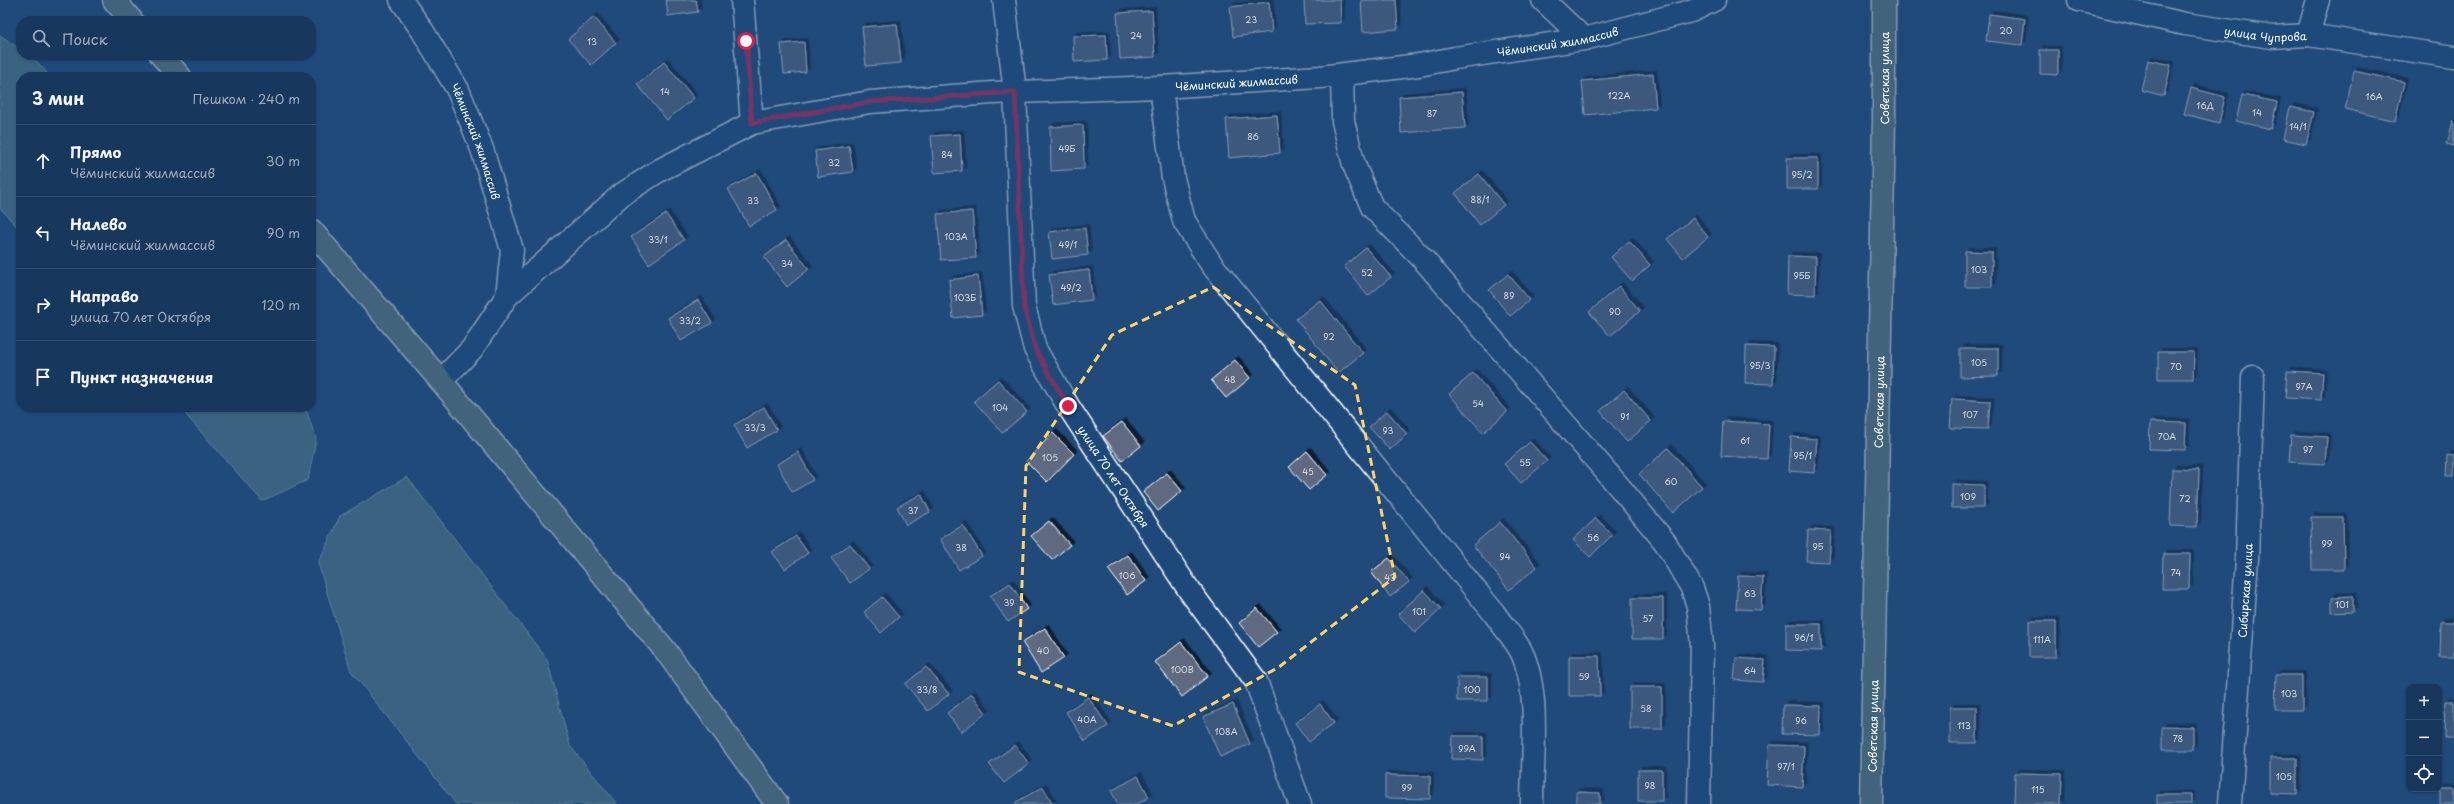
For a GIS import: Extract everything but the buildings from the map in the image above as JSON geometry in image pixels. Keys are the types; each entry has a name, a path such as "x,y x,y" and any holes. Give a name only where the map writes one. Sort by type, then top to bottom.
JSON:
{"main road":[{"path":"114,0 128,16"},
{"name":"Советская улица","path":"1871,804 1884,120 1884,0"},
{"path":"165,60 176,72"},
{"path":"316,236 441,381 665,650 777,804"}],"street":[{"name":"Чёминский жилмассив","path":"401,0 422,30 458,90 482,149 512,250 507,296"},
{"path":"742,0 752,123"},
{"name":"улица 70 лет Октября","path":"1004,0 1015,92 1024,306 1035,349 1068,406 1189,590 1256,681 1300,804"},
{"path":"1543,0 1562,8 1584,39"},
{"name":"Чёминский жилмассив","path":"441,381 472,349 507,296 621,195 660,170 752,123 870,102 1015,92 1161,87 1342,75 1419,65 1454,58 1584,39 1692,11 1714,0"},
{"name":"улица Чупрова","path":"2079,0 2185,24 2272,37 2308,35 2454,57"},
{"path":"2308,35 2318,0"},
{"path":"1342,75 1343,121 1354,165 1372,207 1423,259 1627,496 1665,542 1692,588 1698,606 1702,645 1699,804"},
{"path":"1161,87 1173,178 1184,221 1212,265 1494,613 1520,651 1529,678 1533,716 1532,804"},
{"name":"Сибирская улица","path":"2230,804 2247,559 2253,377"}],"highlighted area":[{"path":"1213,287 1355,385 1395,577 1279,667 1173,726 1019,672 1026,466 1112,335"}],"green space":[{"path":"0,35 16,46 16,60 35,60 46,72 16,72 16,226 0,208"},
{"path":"183,412 307,412 316,439 308,480 262,501"},
{"path":"407,477 547,659 570,746 617,804 456,804 351,671 318,563 340,516"}],"route":[{"path":"746,41 752,123 870,102 993,92 1015,92 1024,306 1035,349 1068,406"}]}
